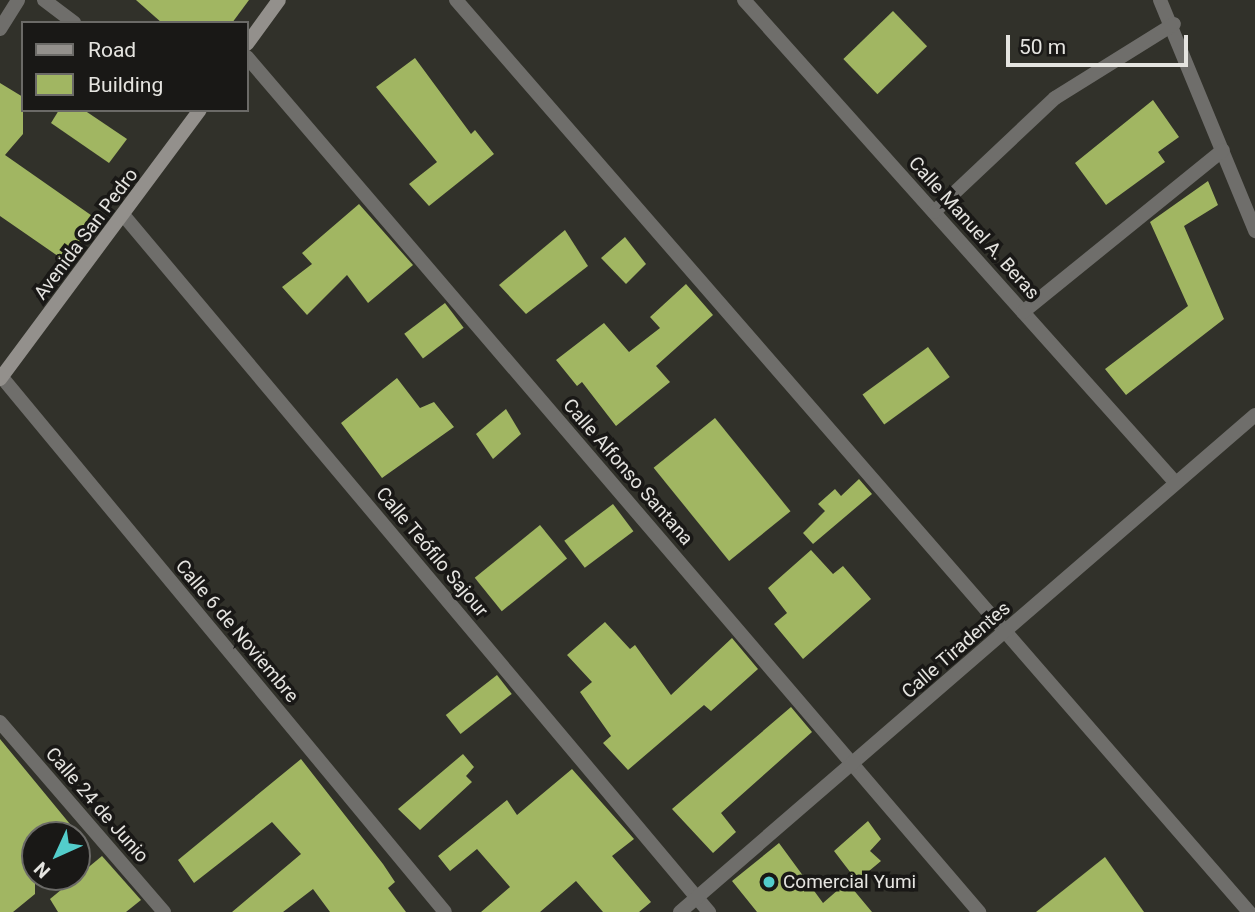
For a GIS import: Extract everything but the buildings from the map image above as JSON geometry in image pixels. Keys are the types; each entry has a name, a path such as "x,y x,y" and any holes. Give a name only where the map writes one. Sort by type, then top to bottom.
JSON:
{"street":[{"path":"0,29 18,0"},
{"path":"44,0 71,21"},
{"path":"248,43 279,0"},
{"path":"456,0 1003,634 1249,912"},
{"name":"Calle Manuel A. Beras","path":"744,0 1175,482"},
{"path":"1160,0 1174,24 1255,231"},
{"path":"934,212 1055,98 1174,24"},
{"name":"Calle Alfonso Santana","path":"248,58 979,912"},
{"name":"Avenida San Pedro","path":"1,376 125,217 194,112"},
{"path":"1023,312 1223,150"},
{"name":"Calle Teófilo Sajour","path":"125,217 709,912"},
{"name":"Calle 6 de Noviembre","path":"1,376 444,912"},
{"name":"Calle Tiradentes","path":"680,912 855,765 1175,482 1255,415"},
{"name":"Calle 24 de Junio","path":"0,722 164,912"}],"place":[{"name":"Comercial Yumi","path":"769,882"}]}
